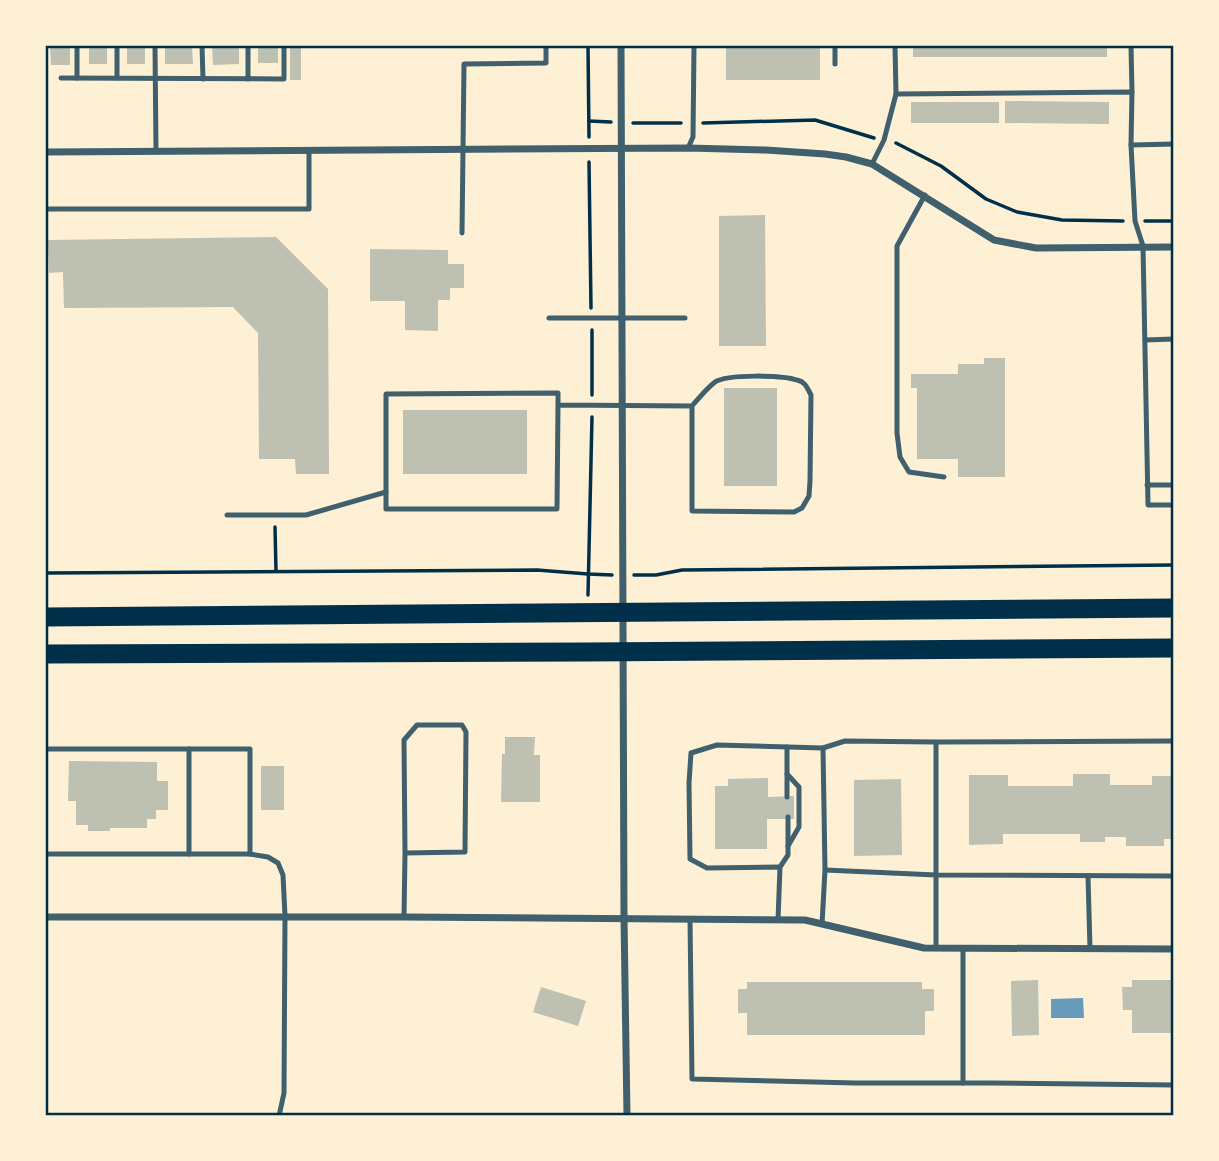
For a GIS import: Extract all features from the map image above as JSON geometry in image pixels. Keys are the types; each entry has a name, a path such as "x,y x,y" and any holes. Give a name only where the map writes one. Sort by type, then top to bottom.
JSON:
{"highway":[{"path":"46,617 1174,608"},
{"path":"46,654 1174,648"}],"street":[{"path":"621,46 626,1115"},
{"path":"46,152 688,148 825,154 872,164 994,240 1036,248 1174,247"},
{"path":"46,917 806,920 925,948 1174,949"}],"lane":[{"path":"77,46 77,78"},
{"path":"117,46 117,78"},
{"path":"155,46 156,151"},
{"path":"202,46 203,79"},
{"path":"248,46 248,79"},
{"path":"61,78 284,79 284,46"},
{"path":"462,233 464,64 546,63 546,46"},
{"path":"688,148 693,136 694,46"},
{"path":"835,46 835,64"},
{"path":"872,164 884,140 896,94 895,46"},
{"path":"1131,46 1131,145 1135,221 1143,246 1148,505 1174,505"},
{"path":"896,94 1132,92"},
{"path":"1131,145 1174,144"},
{"path":"46,209 309,209 309,151"},
{"path":"925,195 897,246 897,433 900,457 909,472 944,477"},
{"path":"549,318 685,318"},
{"path":"1145,340 1174,339"},
{"path":"558,405 692,406 716,381 730,376 796,379 806,384 811,395 810,481 808,496 802,508 794,512 692,511 692,406"},
{"path":"558,393 558,405 557,509 386,509 386,394 558,393"},
{"path":"1147,485 1174,485"},
{"path":"227,514 306,514 386,492"},
{"path":"404,917 404,740 417,725 462,725 466,732 465,852 405,853"},
{"path":"780,867 707,868 690,859 691,752 717,745 823,747 845,741 1174,741"},
{"path":"936,742 936,948"},
{"path":"787,747 787,797"},
{"path":"822,924 825,870 823,747"},
{"path":"46,749 250,749 250,854"},
{"path":"189,749 189,854"},
{"path":"787,774 799,787 799,827 788,846"},
{"path":"778,920 780,867 788,855 788,817"},
{"path":"46,854 250,854 268,857 278,863 283,874 285,916 284,1093 279,1115"},
{"path":"825,870 936,875 1174,876"},
{"path":"1088,876 1090,949"},
{"path":"690,919 692,1079 1174,1085"},
{"path":"962,949 962,1083"}],"path":[{"path":"587,613 592,406 588,46"},
{"path":"275,514 276,571"}],"water":[{"path":"1083,998 1084,1018 1051,1018 1051,999"}],"building":[{"path":"50,46 70,46 70,65 51,65"},
{"path":"89,46 107,46 107,64 89,64"},
{"path":"127,46 145,46 145,64 127,64"},
{"path":"165,46 192,46 193,64 165,64"},
{"path":"212,46 239,46 239,64 213,65"},
{"path":"258,46 278,46 278,63 258,63"},
{"path":"290,46 301,46 301,80 290,80"},
{"path":"726,46 820,46 820,80 726,80"},
{"path":"913,46 1107,46 1107,57 913,57"},
{"path":"1005,101 1109,102 1109,124 1005,123"},
{"path":"911,102 999,102 999,123 911,123"},
{"path":"765,215 766,346 719,346 719,216"},
{"path":"276,237 328,289 329,474 296,474 295,459 259,459 258,333 233,307 64,308 63,272 49,273 48,240"},
{"path":"370,249 448,250 448,264 464,264 464,288 450,288 450,300 438,300 438,331 405,330 405,301 370,301"},
{"path":"984,358 1005,358 1005,477 958,477 958,459 917,459 917,388 911,388 911,374 958,374 958,364 984,364"},
{"path":"724,388 777,388 777,486 724,486"},
{"path":"403,410 527,410 527,474 403,474"},
{"path":"505,737 535,737 534,755 540,755 540,802 501,802"},
{"path":"69,761 157,762 157,781 168,781 168,810 156,810 156,819 147,819 147,828 88,831 88,825 76,825 76,801 68,801"},
{"path":"261,766 284,766 284,810 261,810"},
{"path":"1073,774 1110,774 1110,785 1152,785 1152,776 1174,776 1174,839 1164,839 1164,846 1126,846 1126,837 1105,837 1105,842 1080,842 1080,834 1003,834 1003,844 969,845 969,775 1008,775 1008,786 1073,786"},
{"path":"768,778 768,797 794,796 794,819 767,819 767,849 715,849 715,786 728,786 728,779"},
{"path":"901,779 902,855 854,856 854,780"},
{"path":"1038,980 1039,1035 1012,1036 1011,981"},
{"path":"1132,980 1174,980 1174,1033 1132,1033 1132,1010 1123,1010 1122,987 1132,987"},
{"path":"747,982 922,982 922,989 934,989 934,1011 925,1011 925,1035 747,1035 747,1013 738,1013 738,989 747,989"},
{"path":"541,987 586,1001 578,1026 533,1012"}]}
